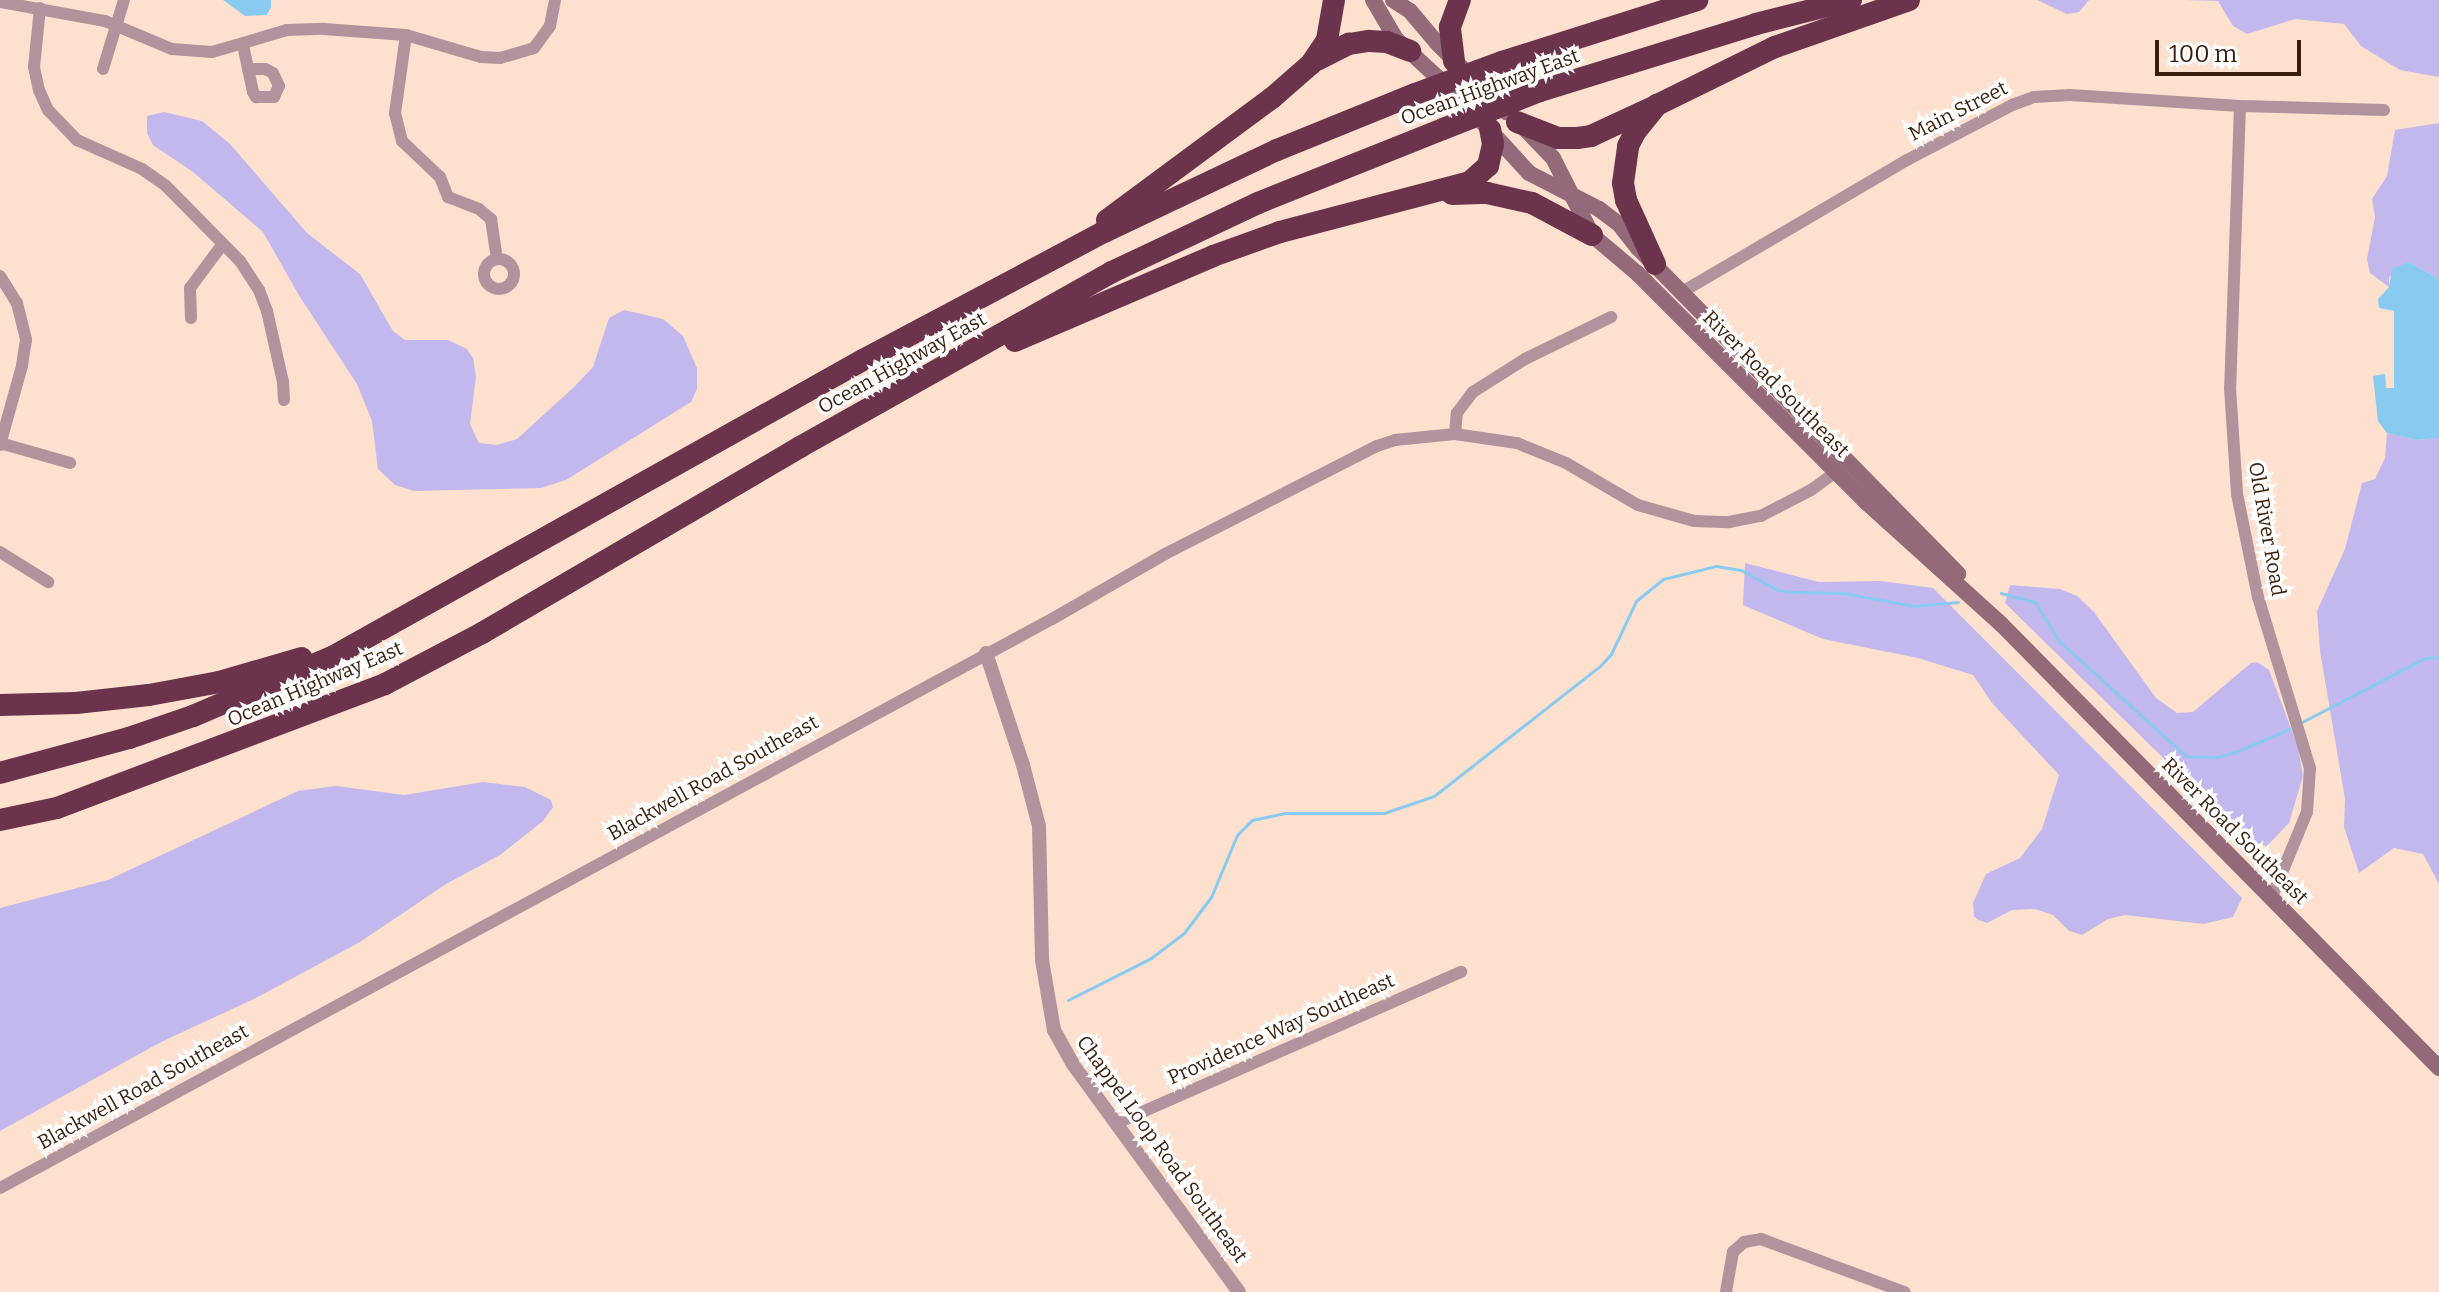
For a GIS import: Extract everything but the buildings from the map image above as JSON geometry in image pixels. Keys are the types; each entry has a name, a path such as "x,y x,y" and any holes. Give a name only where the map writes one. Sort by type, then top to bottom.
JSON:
{"highway":[{"path":"1311,64 1327,40 1334,0"},
{"path":"1454,61 1450,27 1460,0"},
{"name":"Ocean Highway East","path":"422,610 863,360 1200,185 1415,94 1502,62 1697,0"},
{"name":"Ocean Highway East","path":"0,820 57,808 385,684 482,633 800,447 1112,272 1258,203 1540,91 1756,24 1851,0"},
{"path":"1517,122 1558,138 1591,136 1775,47 1909,0"},
{"path":"983,296 1102,223 1272,98 1311,64 1349,44 1369,41 1387,42 1410,51"},
{"path":"1655,264 1626,200 1623,171 1635,132 1657,105"},
{"path":"911,387 1213,256 1280,232 1427,195 1481,175 1492,156 1490,129"},
{"path":"1427,195 1477,193 1512,197 1542,206 1592,235"},
{"path":"0,705 76,703 182,690 301,659 422,610"},
{"path":"0,773 129,738 207,710 332,657 422,610"}],"main road":[{"name":"River Road Southeast","path":"1373,0 1388,29 1535,178 1619,224 1842,467"},
{"name":"River Road Southeast","path":"1393,0 1410,11 1454,61 1553,158 1592,235 1637,273 1842,467 2439,1068"}],"street":[{"path":"103,69 124,0"},
{"path":"0,2 118,24 172,49 212,52 287,30 406,35 481,57 523,54 543,39 550,26 555,0"},
{"path":"40,8 34,67 39,90 56,121 90,148 130,163 166,186 248,272 263,300 283,382 284,400"},
{"path":"406,35 395,113 402,141 440,177 448,197 479,209 491,219 497,259"},
{"path":"243,45 248,69"},
{"name":"Main Street","path":"1682,292 1907,160 2024,100 2070,95 2240,106 2384,110"},
{"name":"Old River Road","path":"2240,106 2230,388 2237,494 2258,597 2310,768 2307,812 2272,897"},
{"path":"191,318 190,288 222,245"},
{"path":"0,276 17,303 26,340 22,366 0,443 70,463"},
{"path":"1455,434 1457,413 1473,392 1525,359 1611,317"},
{"name":"Blackwell Road Southeast","path":"0,1188 1165,554 1361,453 1395,440 1455,434 1493,437 1540,451 1638,505 1694,521 1729,522 1761,516 1796,500 1842,467"},
{"path":"0,552 48,582"},
{"name":"Chappel Loop Road Southeast","path":"986,653 1023,765 1039,826 1042,960 1054,1030 1072,1063 1239,1292"},
{"name":"Providence Way Southeast","path":"1117,1123 1461,972"},
{"path":"1726,1292 1733,1252 1744,1242 1761,1239 1904,1292"}],"shaded area":[{"path":"2037,0 2089,0 2079,12 2067,14"},
{"path":"2185,0 2439,0 2439,77 2400,70 2361,46 2344,24 2295,19 2247,34 2233,26 2218,1"},
{"path":"164,112 202,121 230,144 307,233 360,274 393,331 405,340 448,340 467,349 473,358 476,377 470,424 479,443 497,445 517,439 574,387 593,367 609,318 624,310 663,319 683,336 697,368 697,389 691,402 566,480 541,488 414,491 395,485 378,469 372,421 357,384 300,297 263,232 193,172 153,145 147,133 147,116"},
{"path":"2439,123 2439,279 2409,262 2389,277 2389,287 2370,273 2367,259 2375,217 2372,199 2387,176 2395,130"},
{"path":"2387,433 2416,440 2439,438 2439,884 2423,854 2394,848 2359,873 2344,827 2345,799 2320,651 2317,611 2345,549 2362,483 2375,479 2385,458"},
{"path":"1745,563 1819,582 1881,581 1933,588 2242,898 2233,917 2204,924 2125,915 2108,919 2082,935 2069,931 2053,915 2035,909 2012,910 1987,923 1978,920 1974,916 1973,903 1986,874 2020,858 2042,829 2059,775 1992,703 1973,675 1918,658 1823,639 1743,605"},
{"path":"2010,585 2060,589 2077,596 2094,612 2156,698 2177,713 2193,712 2251,663 2257,662 2269,670 2298,747 2303,776 2289,823 2267,846 2249,842 2005,603"},
{"path":"483,782 525,787 551,800 553,807 543,821 500,855 446,884 360,942 256,998 161,1042 0,1131 0,908 108,880 298,791 336,786 404,795"}],"water":[{"path":"223,0 271,0 271,7 267,15 245,16"},
{"path":"2409,262 2439,279 2439,438 2416,440 2387,433 2378,421 2373,376 2385,374 2386,388 2394,388 2394,311 2379,308 2378,299 2389,287 2392,269"}],"waterway":[{"path":"1068,1000 1151,958 1184,933 1211,897 1237,835 1252,820 1286,813 1384,813 1434,796 1600,666 1611,654 1636,601 1663,579 1716,566 1741,570 1778,590 1791,592 1844,593 1914,606 1958,602"},
{"path":"2001,593 2035,602 2059,641 2186,756 2217,757 2289,729"},
{"path":"2302,722 2425,658 2439,657"}]}
